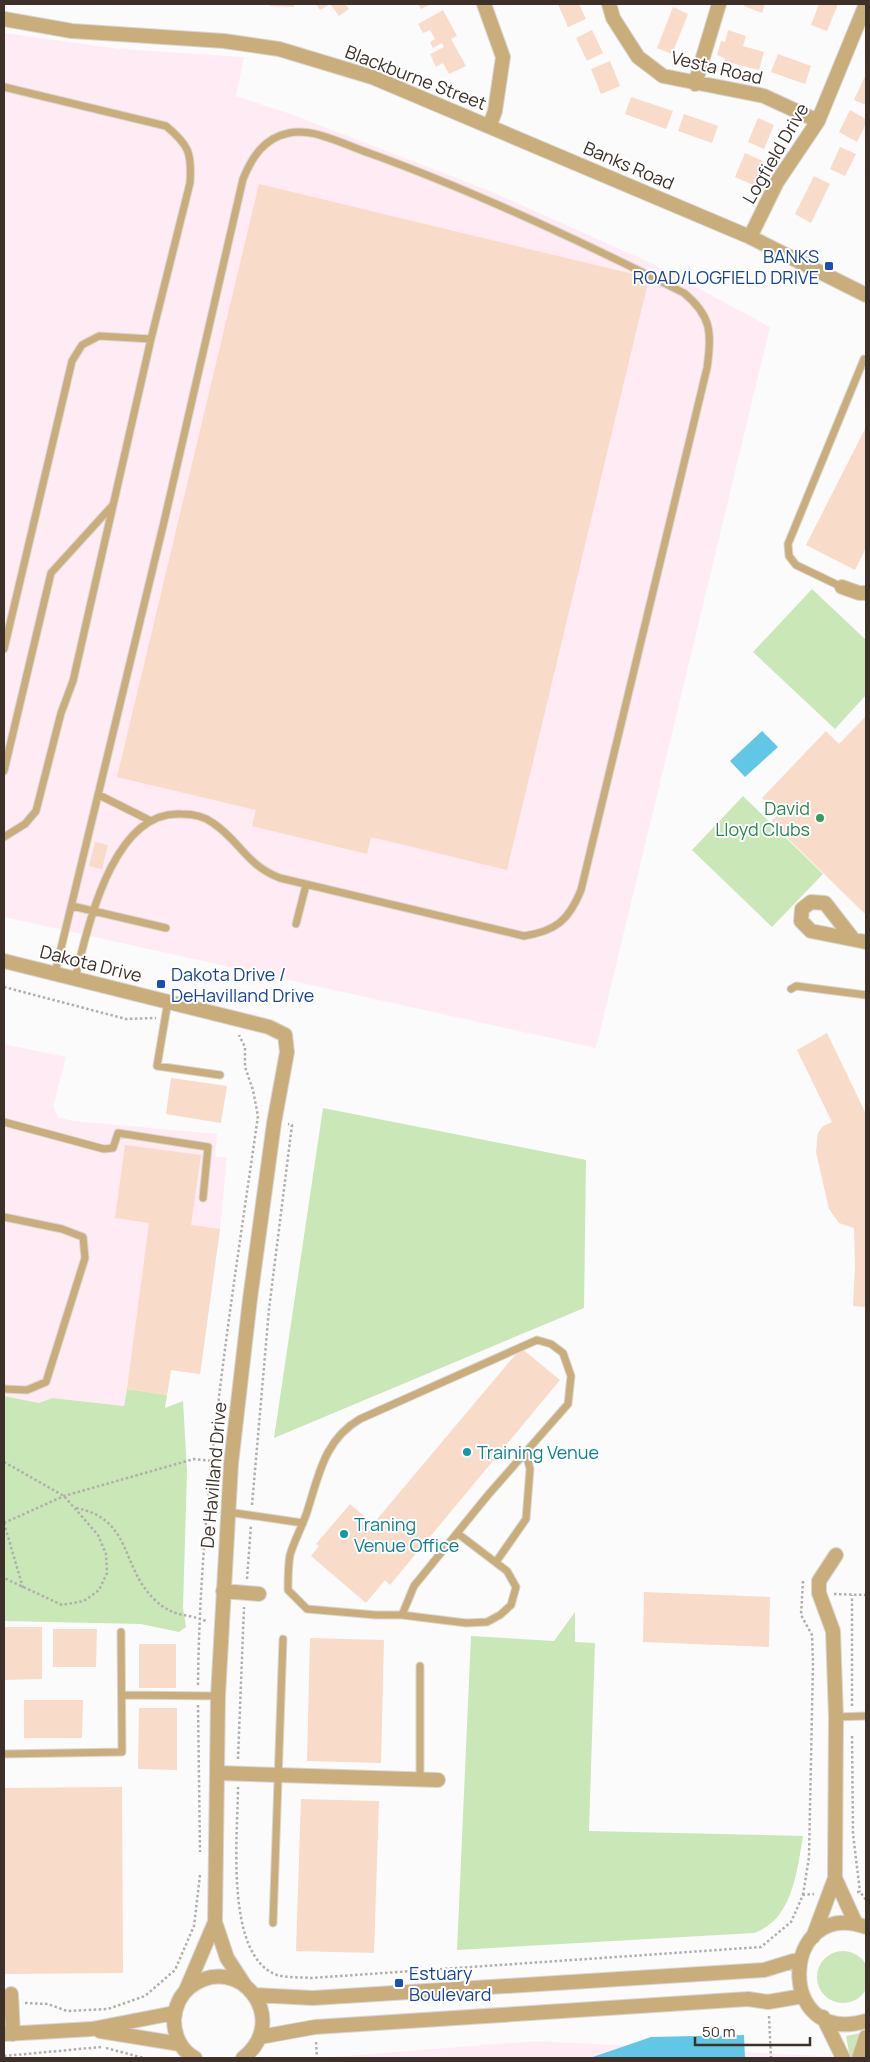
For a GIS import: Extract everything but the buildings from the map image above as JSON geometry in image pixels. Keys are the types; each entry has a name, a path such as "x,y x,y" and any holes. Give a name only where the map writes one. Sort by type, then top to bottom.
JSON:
{"street":[{"path":"484,4 503,57 495,111 490,125"},
{"name":"Vesta Road","path":"609,4 613,18 638,56 663,76 695,84 764,96 818,121"},
{"path":"695,84 719,4"},
{"name":"Logfield Drive","path":"750,237 777,182 818,121 866,4"},
{"name":"Blackburne Street","path":"4,19 72,31 172,36 279,49 372,77 490,125"},
{"name":"Banks Road","path":"490,125 750,237 866,295"},
{"path":"842,586 859,593 866,593"},
{"name":"Dakota Drive","path":"4,960 269,1027 284,1035"},
{"name":"De Havilland Drive","path":"244,1984 228,1958 215,1922 218,1696 231,1464 250,1299 274,1123 287,1052 284,1035"},
{"path":"836,1555 819,1581 820,1594 833,1631 836,1717 835,1878 813,1937 805,1948 800,1960 799,1984 803,1996 811,2008 823,2017 836,2023 851,2024 866,2021"},
{"path":"223,1591 252,1594"},
{"path":"218,1773 438,1780"},
{"path":"835,1878 861,1926"},
{"name":"De Havilland Drive","path":"174,2013 215,1922"},
{"path":"813,1937 835,1925 861,1926"},
{"path":"255,1995 313,1998 764,1970 800,1960"},
{"path":"185,1991 198,1981 217,1976 233,1978 244,1984 255,1995 262,2010 263,2025 260,2037 248,2056"},
{"path":"260,2037 315,2027 748,1999 768,2002 803,1996"},
{"path":"11,1998 8,2034 92,2029 174,2013 174,2030 180,2044 194,2058"},
{"path":"823,2017 843,2058"},
{"path":"92,2029 180,2044"},
{"path":"859,2058 866,2037"}],"lane":[{"path":"4,87 166,126 184,140 191,159 190,182 151,339 73,681 60,713 36,811 25,824 4,837"},
{"path":"54,973 72,906 164,522 243,179 250,161 262,146 275,137 290,133 308,132 323,137 400,165 578,240 684,292 697,304 710,330 707,368 583,881 575,904 556,926 541,933 524,936 306,885 265,873 252,863 213,822 174,813 151,821 129,837 118,853 95,911 75,978"},
{"path":"4,649 72,361 82,345 100,336 151,339"},
{"path":"842,586 796,565 789,556 788,544 864,359"},
{"path":"4,771 51,572 112,506"},
{"path":"98,795 151,821"},
{"path":"296,924 306,885"},
{"path":"72,906 166,928"},
{"path":"790,988 796,986 866,995"},
{"path":"168,1001 157,1066 220,1075"},
{"path":"4,1122 104,1149 113,1148 118,1132 208,1147 203,1198"},
{"path":"4,1217 62,1229 83,1237 85,1258 46,1382 28,1390 4,1389"},
{"path":"402,1615 414,1586 457,1533 568,1404 571,1376 562,1353 551,1344 537,1340 367,1415 344,1428 334,1442 320,1469 303,1523 290,1556 288,1590 307,1609 376,1615 402,1615 466,1623 487,1622 500,1615 511,1605 516,1588 506,1571 457,1533"},
{"path":"496,1562 526,1519 530,1469 526,1453"},
{"path":"228,1512 303,1523"},
{"path":"4,1754 122,1752 121,1632"},
{"path":"273,1922 283,1640"},
{"path":"420,1666 420,1780"},
{"path":"123,1695 218,1696"},
{"path":"836,1717 866,1716"}],"path":[{"path":"200,1861 197,1696 198,1618 211,1461 258,1116"},
{"path":"292,1124 269,1309 251,1516 252,1594 242,1614 238,1774 238,1910 244,1938 257,1960 277,1975 311,1978 761,1947"},
{"path":"23,1588 4,1522 64,1496 194,1459 231,1464"},
{"path":"4,1462 64,1496 98,1536 106,1554 106,1573 99,1590 84,1601 62,1605 4,1578"},
{"path":"74,1508 90,1511 109,1522 122,1541 140,1584 156,1601 174,1614 198,1618 221,1628"},
{"path":"803,1581 801,1615 812,1635 813,1663 809,1857 803,1894"},
{"path":"852,1595 853,1834 860,1892"},
{"path":"11,1998 48,2004 68,2011 108,2009 146,1996 175,1970 179,1961 194,1926 200,1871"},
{"path":"4,2056 102,2047 144,2058"}],"shaded area":[{"path":"4,33 121,49 244,57 236,96 288,113 490,191 653,264 770,327 596,1048 4,917"},
{"path":"4,1044 66,1057 53,1106 58,1117 73,1121 217,1134 215,1157 227,1157 220,1229 200,1374 171,1370 167,1395 127,1389 124,1406 52,1398 39,1403 4,1396"},
{"path":"536,2041 859,2058 320,2058"}],"green space":[{"path":"812,589 866,640 866,695 835,729 753,652"},
{"path":"743,796 823,874 772,927 692,850"},
{"path":"323,1108 586,1160 584,1308 274,1438"},
{"path":"127,1389 167,1395 165,1408 183,1401 187,1471 183,1608 186,1627 179,1632 141,1624 4,1621 4,1396 39,1403 52,1398 124,1406"},
{"path":"575,1612 575,1642 595,1643 589,1831 803,1836 791,1892 785,1906 767,1926 754,1933 457,1950 471,1636 554,1641"},
{"path":"838,1951 848,1951 857,1955 865,1963 869,1977 865,1991 857,1999 848,2003 838,2003 829,1999 821,1991 817,1982 817,1972 821,1963 829,1955"},
{"path":"861,2033 853,2058 850,2058 846,2036"}],"water":[{"path":"762,731 778,747 745,777 730,761"},
{"path":"744,2035 745,2058 590,2058 651,2037"}],"place":[{"name":"BANKS ROAD/LOGFIELD DRIVE","path":"829,266"},
{"name":"David Lloyd Clubs","path":"820,818"},
{"name":"Dakota Drive / DeHavilland Drive","path":"161,984"},
{"name":"Training Venue","path":"467,1452"},
{"name":"Traning Venue Office","path":"344,1534"},
{"name":"Estuary Boulevard","path":"399,1983"}]}
